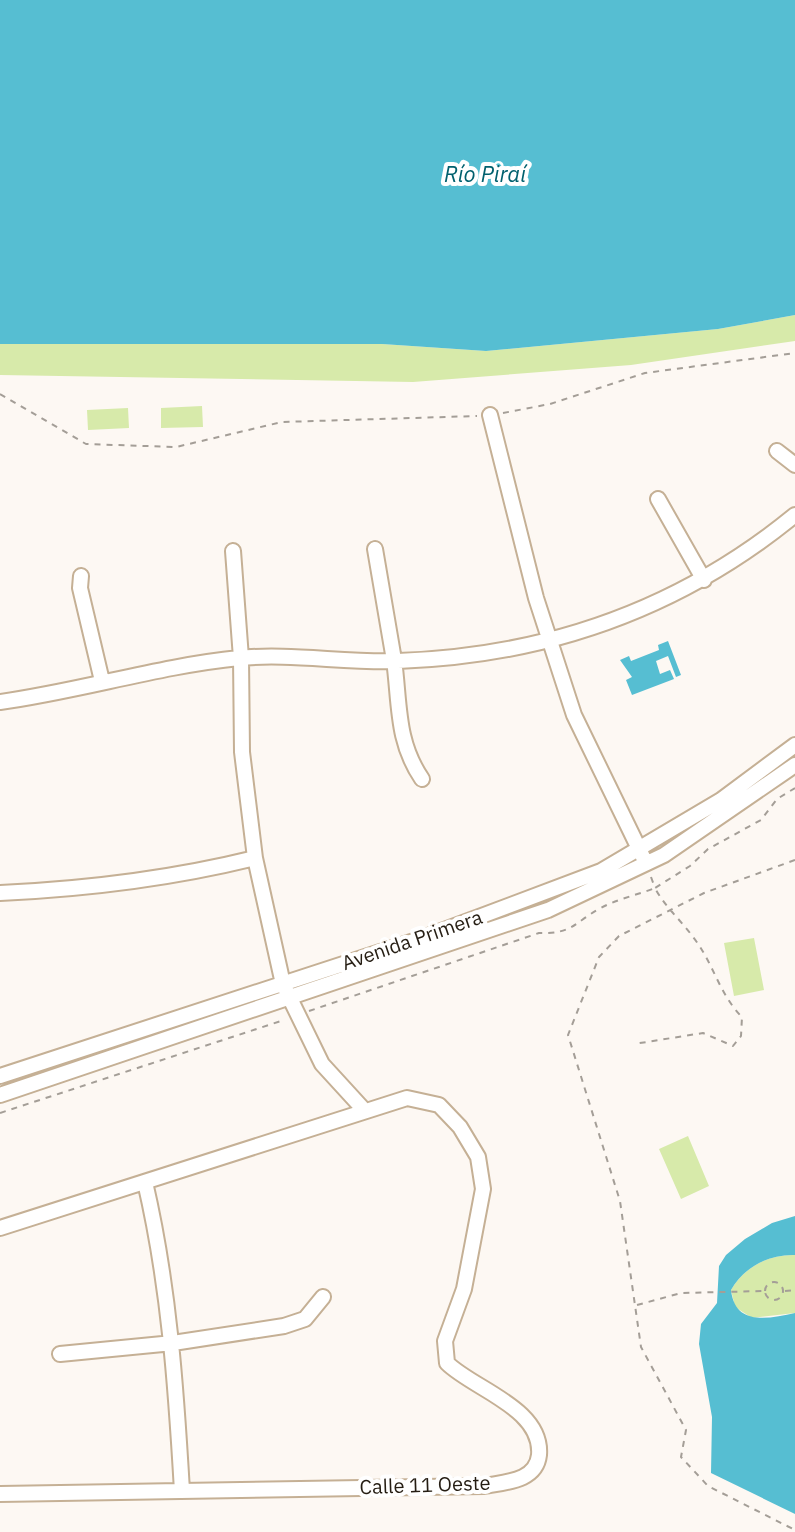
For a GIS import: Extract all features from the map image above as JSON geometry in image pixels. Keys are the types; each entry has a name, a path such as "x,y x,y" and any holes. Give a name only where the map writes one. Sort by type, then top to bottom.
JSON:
{"street":[{"path":"490,415 536,598 574,715 644,857"},
{"path":"777,451 795,465"},
{"path":"658,499 704,580"},
{"path":"0,702 241,658 394,661 457,658 551,642 604,625 704,580 752,550 795,515"},
{"path":"375,549 394,661 400,736 409,761 422,779"},
{"path":"233,551 241,658 242,752 255,858 283,984 322,1064 365,1111"},
{"path":"81,576 80,588 102,681"},
{"name":"Avenida Primera","path":"0,1095 548,910 644,857 795,745"},
{"name":"Avenida Primera","path":"0,1076 423,938 644,857 696,835 795,765"},
{"path":"0,893 79,889 180,877 255,858"},
{"name":"Calle 11 Oeste","path":"0,1228 407,1098 439,1105 460,1127 478,1157 483,1189 464,1289 444,1350 447,1363 458,1374 491,1392 531,1429 539,1454 536,1466 513,1481 484,1486 0,1494"},
{"path":"145,1182 159,1242 173,1343 182,1491"},
{"path":"60,1354 173,1343 284,1326 305,1319 323,1297"}],"path":[{"path":"0,394 86,444 176,447 282,422 490,415 550,404 645,373 795,353"},
{"path":"0,1113 539,933 557,933 582,923 600,908 655,888 690,866 708,849 761,820 777,799 795,788"},
{"path":"795,860 704,893 619,936 599,957 568,1035 620,1201 641,1347 686,1430 681,1457 708,1486 795,1530"},
{"path":"634,1044 703,1033 733,1046 741,1036 742,1017 728,1002 693,936 667,911 655,888"},
{"path":"636,1306 681,1293 765,1291 774,1282 783,1291"},
{"path":"765,1291 774,1300 783,1291 795,1290"}],"green space":[{"path":"795,315 795,341 631,365 413,382 0,375 0,344 382,344 486,351 718,329"},
{"path":"202,406 203,427 161,428 161,408"},
{"path":"128,408 129,428 88,430 87,410"},
{"path":"754,938 764,990 734,996 724,943"},
{"path":"688,1136 709,1186 681,1199 659,1149"},
{"path":"795,1255 795,1313 752,1318 735,1307 731,1290 743,1275 767,1260"}],"water":[{"name":"Río Piraí","path":"0,0 795,0 795,315 718,329 486,351 382,344 0,344"},
{"path":"668,641 681,675 676,677 668,656 656,661 660,674 670,670 674,679 632,695 626,680 632,677 620,660 629,656 631,661 659,650 658,645"},
{"path":"795,1216 795,1255 776,1257 758,1264 743,1275 731,1290 734,1302 746,1315 764,1318 795,1313 795,1514 711,1473 712,1417 699,1344 701,1324 717,1303 719,1266 726,1255 772,1223"}]}
